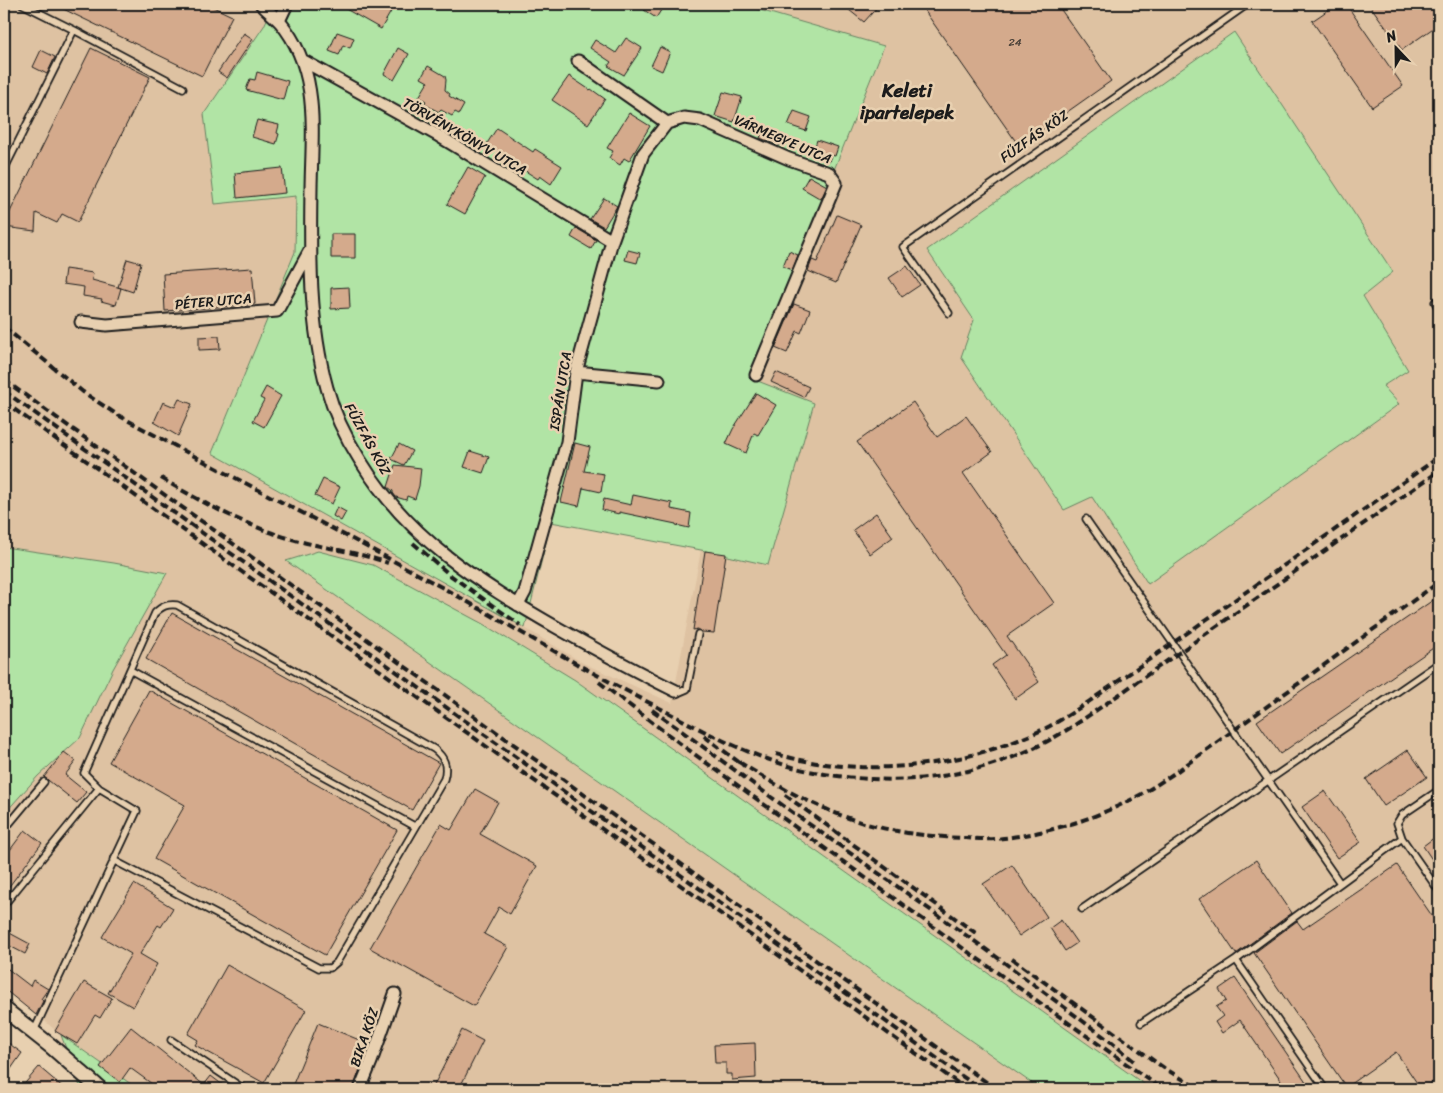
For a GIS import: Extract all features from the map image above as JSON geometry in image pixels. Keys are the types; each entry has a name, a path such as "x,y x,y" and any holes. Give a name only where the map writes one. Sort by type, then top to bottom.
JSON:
{"street":[{"name":"FŰZFÁS KÖZ","path":"261,4 279,21 295,44 307,76 312,107 310,248 313,315 322,369 333,408 354,450 391,505 410,525 450,560 518,605 615,660 676,691"},
{"path":"279,21 286,4"},
{"name":"TÖRVÉNYKÖNYV UTCA","path":"302,60 439,136 612,241"},
{"path":"578,61 667,123"},
{"name":"VÁRMEGYE UTCA","path":"667,123 684,118 700,120 789,159 829,173 836,183 756,375"},
{"name":"ISPÁN UTCA","path":"518,605 525,592 567,442 576,372 612,241 643,154 667,123"},
{"name":"PÉTER UTCA","path":"81,322 107,325 276,311 310,248"},
{"path":"576,372 659,380"},
{"name":"BIKA KÖZ","path":"360,1089 395,994"},
{"path":"4,1009 52,1047 100,1089"}],"lane":[{"path":"22,4 183,88"},
{"name":"FŰZFÁS KÖZ","path":"948,313 903,247 1248,4"},
{"path":"4,170 74,30"},
{"path":"1439,299 1435,302 1439,309"},
{"path":"1086,519 1340,882"},
{"path":"33,1033 113,860 137,811 99,788 84,773 155,613 162,607 170,604 177,605 434,749 443,758 446,767 444,778 334,966 319,968 113,860"},
{"path":"676,691 680,692 687,689 698,634"},
{"path":"1082,908 1439,663"},
{"path":"130,670 416,827"},
{"path":"4,830 44,782"},
{"path":"4,905 99,788"},
{"path":"1439,790 1402,815 1398,819 1397,827 1402,838 1439,891"},
{"path":"1142,1023 1236,960 1402,838"},
{"path":"1236,960 1324,1089"},
{"path":"171,1040 244,1089"}],"shaded area":[{"path":"4,4 274,4 264,26 204,115 215,204 296,196 295,252 212,453 525,628 583,663 672,703 701,550 768,565 750,379 884,47 739,4 1439,4 1439,1089 1151,1089 575,680 483,624 318,551 287,561 1040,1089 138,1089 61,1035 4,986","holes":["927,250 1392,272 1363,296 1408,370 1383,386 1399,404 1148,583 1092,496 1064,509 961,357 974,320"]}],"green space":[{"path":"274,4 739,4 884,46 750,378 814,403 768,565 701,550 551,522 525,628 212,453 295,252 296,196 215,204 204,114 264,26"},
{"path":"1234,32 1393,272 1363,296 1408,370 1383,386 1399,404 1148,584 1092,497 1064,510 961,357 974,320 927,250"},
{"path":"4,547 114,563 167,573 113,669 80,738 38,776 4,814"},
{"path":"318,551 373,565 483,624 575,680 1151,1089 1040,1089 286,561"},
{"path":"61,1035 138,1089 81,1089"}],"building":[{"path":"53,4 207,4 232,16 202,76"},
{"path":"337,4 384,4 393,8 381,29"},
{"path":"649,4 665,4 656,18 644,10"},
{"path":"854,4 880,4 864,22 849,10"},
{"path":"920,4 1057,4 1111,81 1019,146"},
{"path":"1337,4 1346,4 1403,86 1372,107 1312,21"},
{"path":"1369,4 1439,4 1439,24 1402,50"},
{"path":"337,32 354,38 350,48 343,45 339,55 329,51"},
{"path":"244,33 253,39 227,78 218,72"},
{"path":"626,38 642,48 624,75 608,66 611,62 590,48 595,40 616,53"},
{"path":"660,47 670,52 662,71 651,66"},
{"path":"91,48 150,77 78,222 62,214 57,223 36,213 35,231 4,227 4,213 9,214"},
{"path":"398,48 409,54 394,80 384,74"},
{"path":"41,50 55,57 47,74 33,67"},
{"path":"428,66 445,76 445,90 450,94 449,96 464,105 459,114 455,112 452,116 441,110 439,112 424,104 426,101 419,97 428,82 421,78"},
{"path":"257,72 288,81 283,100 246,90 250,79 255,80"},
{"path":"569,76 605,99 588,124 552,100"},
{"path":"723,92 742,97 734,122 715,116"},
{"path":"794,111 811,117 806,131 788,125"},
{"path":"629,113 650,126 629,161 624,158 620,165 609,158 613,151 607,148"},
{"path":"257,120 279,125 276,144 252,137"},
{"path":"764,127 784,136 780,146 760,138"},
{"path":"497,128 533,152 535,149 562,166 551,184 540,176 538,179 486,145"},
{"path":"817,140 838,147 835,156 831,155 829,162 812,156"},
{"path":"468,167 485,177 465,214 447,204"},
{"path":"282,168 285,193 237,198 235,173"},
{"path":"809,176 827,186 821,199 802,188"},
{"path":"604,198 617,206 604,227 590,219"},
{"path":"837,215 861,225 836,283 808,271 812,260 817,262"},
{"path":"576,228 596,240 591,249 571,237"},
{"path":"331,234 355,234 355,258 331,258"},
{"path":"628,250 640,253 637,263 625,260"},
{"path":"789,251 798,255 792,270 783,266"},
{"path":"127,259 141,263 133,292 118,287"},
{"path":"907,266 920,285 902,297 889,278"},
{"path":"252,268 255,304 165,311 163,274"},
{"path":"65,269 93,273 92,280 121,288 116,305 101,301 102,299 83,296 84,287 63,284"},
{"path":"349,287 350,308 331,309 331,288"},
{"path":"794,304 810,310 801,333 797,331 787,353 775,348"},
{"path":"219,336 220,349 199,350 199,337"},
{"path":"776,372 809,387 804,397 771,382"},
{"path":"266,387 281,396 264,427 253,421 264,400 260,398"},
{"path":"756,393 776,405 758,435 754,433 746,453 726,444 733,429"},
{"path":"179,399 192,404 178,436 154,422 163,402 175,407"},
{"path":"913,402 937,437 966,416 992,452 963,473 1054,603 1007,636 1039,682 1015,699 992,665 1006,655 857,442"},
{"path":"575,443 590,447 584,471 604,474 601,492 583,488 579,506 561,502"},
{"path":"399,444 412,451 404,465 391,459"},
{"path":"470,451 489,457 483,473 464,467"},
{"path":"395,465 421,468 415,499 407,496 406,500 396,497 388,487"},
{"path":"323,479 340,487 332,504 315,496"},
{"path":"633,495 672,503 671,509 691,513 689,528 602,510 604,499 631,505"},
{"path":"337,507 346,512 341,521 333,516"},
{"path":"876,513 893,537 870,554 853,530"},
{"path":"705,551 726,554 714,633 702,632 698,629 693,630"},
{"path":"1439,596 1439,644 1280,754 1257,721"},
{"path":"172,613 439,763 412,810 146,659"},
{"path":"149,690 397,830 325,955 154,859 185,805 109,762"},
{"path":"1408,750 1427,777 1384,806 1366,779"},
{"path":"64,752 76,761 65,775 86,792 77,803 44,777"},
{"path":"475,789 498,802 480,834 537,866 510,914 499,907 484,934 508,947 474,1006 370,948 441,824 451,830"},
{"path":"1325,791 1361,842 1337,858 1302,807"},
{"path":"25,830 42,843 4,893 4,858"},
{"path":"1439,834 1439,870 1423,846"},
{"path":"1256,860 1292,913 1236,954 1199,899"},
{"path":"1012,865 1047,917 1019,936 983,884"},
{"path":"1397,865 1439,926 1439,1078 1421,1089 1396,1052 1346,1087 1254,953 1297,921 1303,929"},
{"path":"134,884 173,908 161,927 158,925 140,954 157,964 133,1007 108,993 131,954 102,937"},
{"path":"1061,920 1077,943 1065,951 1050,928"},
{"path":"4,930 30,944 25,954 4,943"},
{"path":"227,965 306,1010 264,1083 195,1045 198,1040 188,1034"},
{"path":"4,966 30,986 33,980 48,989 41,999 43,1001 36,1015 4,989"},
{"path":"1235,978 1311,1089 1287,1089 1240,1020 1222,1033 1215,1022 1223,1016 1216,1007 1226,1001 1219,989"},
{"path":"84,982 112,998 100,1018 95,1015 77,1044 55,1031"},
{"path":"318,1023 369,1044 353,1089 291,1089"},
{"path":"131,1027 204,1085 211,1076 228,1089 159,1089 130,1068 120,1082 100,1067"},
{"path":"462,1030 483,1041 459,1089 432,1089"},
{"path":"4,1040 22,1053 4,1079"},
{"path":"755,1043 756,1078 732,1080 732,1074 726,1074 726,1063 715,1063 714,1045"},
{"path":"39,1067 65,1089 20,1089"}],"railway":[{"path":"4,327 83,392 116,414 445,589 619,687 718,738 756,755 805,770 853,778 916,779 961,773 1003,761 1044,743 1088,716 1439,471"},
{"path":"4,380 996,1089"},
{"path":"4,391 980,1089"},
{"path":"4,402 966,1089"},
{"path":"776,754 810,762 844,766 879,767 913,765 948,760 981,752 1014,742 1046,728 1069,715 1439,457"},
{"path":"161,478 223,512 271,532 388,563"},
{"path":"413,543 450,575 520,625"},
{"path":"739,762 777,785 816,805 873,826 935,836 990,839 1021,836 1056,828 1090,818 1123,804 1176,772 1439,582"},
{"path":"599,682 686,748 1162,1089"},
{"path":"652,710 994,955 1135,1062"},
{"path":"704,736 744,766"},
{"path":"785,795 977,934"},
{"path":"1012,959 1164,1068 1199,1089"}],"district":[{"name":"Keleti ipartelepek","path":"907,101"}]}
